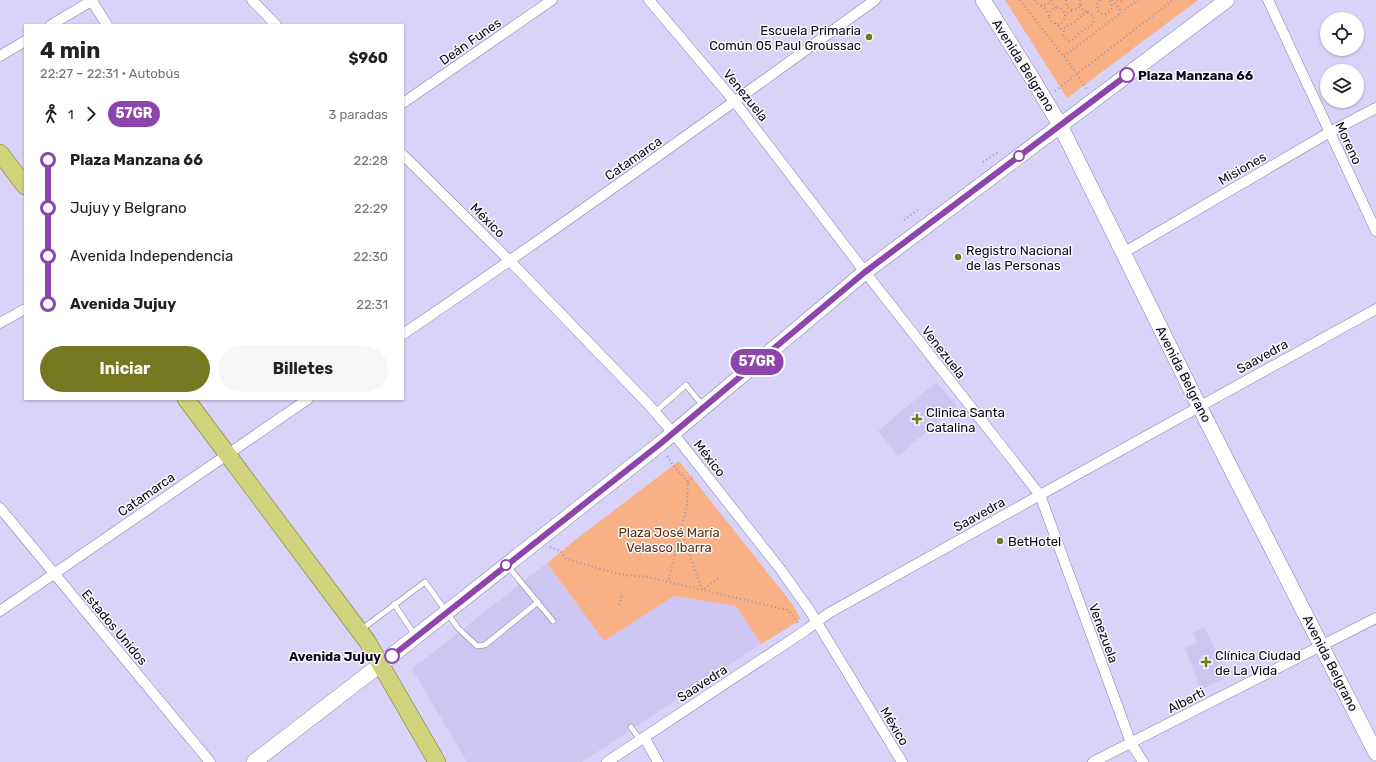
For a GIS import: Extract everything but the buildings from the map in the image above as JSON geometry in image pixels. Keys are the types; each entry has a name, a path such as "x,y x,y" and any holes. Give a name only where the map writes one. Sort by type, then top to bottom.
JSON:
{"main road":[{"name":"Avenida Belgrano","path":"983,0 1060,125 1199,406 1376,753"},
{"path":"254,762 416,637 660,444 865,272 1227,0"},
{"path":"0,153 24,185"},
{"path":"187,400 359,630 381,664 437,762"}],"street":[{"path":"53,24 92,0 106,24"},
{"path":"252,0 275,24"},
{"name":"Deán Funes","path":"404,102 552,0"},
{"name":"Venezuela","path":"650,0 735,102 865,272 1040,494 1131,743 1143,762"},
{"name":"Catamarca","path":"404,333 510,261 735,102 875,0"},
{"name":"Moreno","path":"1268,0 1376,231"},
{"path":"0,56 24,42"},
{"name":"Misiones","path":"1123,252 1330,132 1376,108"},
{"name":"México","path":"404,155 510,261 655,412 673,433 780,570 816,622 902,762"},
{"path":"0,322 24,309"},
{"name":"Saavedra","path":"608,762 806,630 829,613 1040,494 1376,309"},
{"name":"Catamarca","path":"0,611 307,400"},
{"name":"Estados Unidos","path":"0,508 210,762"},
{"name":"Alberti","path":"1093,762 1376,618"},
{"path":"642,738 658,762"}],"lane":[{"path":"655,412 686,385 704,407"},
{"path":"507,565 553,621"},
{"path":"359,630 425,582 458,628 477,646 485,645 538,602"},
{"path":"394,604 416,637"},
{"path":"631,727 642,738"}],"path":[{"path":"1020,0 1064,56 1093,100"},
{"path":"1035,0 1046,10 1050,20 1060,27 1065,39 1072,40 1081,32 1092,26 1094,19 1092,15 1083,10 1080,0"},
{"path":"1040,6 1048,4 1051,0 1057,8 1064,12 1064,17"},
{"path":"1066,0 1067,7 1073,10"},
{"path":"1094,0 1099,13 1106,14 1112,8 1112,1"},
{"path":"1096,6 1100,0"},
{"path":"1108,0 1112,1 1122,12"},
{"path":"1117,0 1125,0"},
{"path":"1064,56 1138,0"},
{"path":"1045,99 1173,0"},
{"path":"1054,23 1062,22 1068,12 1078,9 1081,4"},
{"path":"1049,17 1051,10 1057,8"},
{"path":"1063,35 1063,30 1066,26 1074,23 1083,14 1088,12"},
{"path":"983,162 1000,151"},
{"path":"904,220 919,209"},
{"path":"660,444 673,465 688,482 687,504 668,582"},
{"path":"681,530 702,590"},
{"path":"536,542 561,551 566,559 635,577 643,576 788,610 797,622 806,630"},
{"path":"702,590 718,579"},
{"path":"619,605 622,594"}],"shaded area":[{"name":"Clinica Santa Catalina","path":"936,382 957,406 898,456 878,431"},
{"path":"547,563 604,641 673,596 736,606 761,644 582,762 467,762 412,669"},
{"name":"Clínica Ciudad de La Vida","path":"1204,627 1229,676 1201,690 1185,648 1197,642 1193,633"}],"green space":[{"name":"Plaza Manzana 66","path":"1005,0 1198,0 1067,98"},
{"name":"Plaza José María Velasco Ibarra","path":"679,461 793,605 800,618 797,622 761,644 736,606 674,596 604,641 547,563"}],"bus line":[{"name":"57GR","path":"392,656 660,444 865,272 1127,75"}],"place":[{"name":"Escuela Primaria Común 05 Paul Groussac","path":"869,37"},
{"name":"Plaza Manzana 66","path":"1127,75"},
{"name":"Registro Nacional de las Personas","path":"958,257"},
{"name":"Clinica Santa Catalina","path":"917,419"},
{"name":"BetHotel","path":"1000,541"},
{"name":"Avenida Jujuy","path":"392,656"},
{"name":"Clínica Ciudad de La Vida","path":"1206,662"}]}
